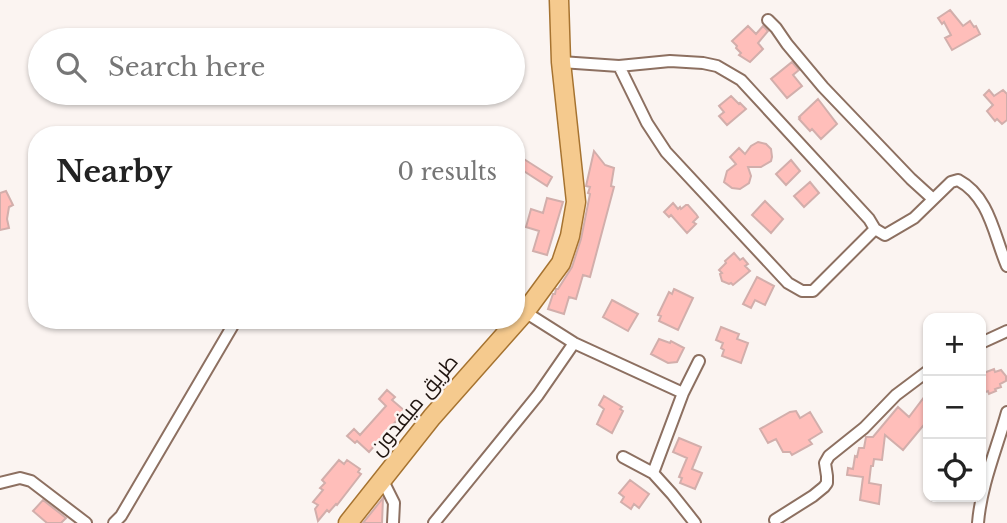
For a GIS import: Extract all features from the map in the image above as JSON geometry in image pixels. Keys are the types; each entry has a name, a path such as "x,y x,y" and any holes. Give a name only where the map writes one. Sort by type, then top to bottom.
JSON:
{"main road":[{"name":"طريق ميفدون","path":"525,312 561,262 570,236 576,202 561,62 559,0"},
{"name":"طريق ميفدون","path":"348,523 432,417 510,329"}],"street":[{"path":"768,20 823,87 933,199"},
{"path":"561,62 619,66 670,61 717,66 741,80 869,219 875,229 885,235 914,218 951,183 958,180 968,185 989,215 1007,266"},
{"path":"619,66 647,123 666,152 788,283 802,291 813,291 875,229"},
{"path":"525,312 574,343 683,394"},
{"path":"114,523 121,516 231,329"},
{"path":"986,341 1007,331"},
{"path":"434,523 538,395 574,343"},
{"path":"653,473 683,394 699,361"},
{"path":"775,520 824,487 828,477 825,463 829,456 864,428 896,395 923,375"},
{"path":"978,523 979,507 1007,412"},
{"path":"623,457 653,473 695,523"},
{"path":"0,484 20,478 31,481 86,523"},
{"path":"382,480 394,503 393,523"}],"building":[{"path":"950,10 963,26 970,21 980,34 952,50 945,38 951,35 944,22 942,24 938,18"},
{"path":"748,26 756,34 763,26 768,31 758,43 763,49 750,62 739,55 741,53 732,41"},
{"path":"792,62 799,70 793,75 802,86 787,98 771,79"},
{"path":"989,90 994,96 1003,90 1007,94 1007,120 1002,124 997,119 995,121 987,111 993,105 984,95"},
{"path":"731,96 746,109 727,125 719,116 724,112 719,106"},
{"path":"818,99 837,124 821,139 799,119"},
{"path":"758,142 771,149 771,161 761,167 748,167 751,176 749,183 740,189 732,188 724,182 727,171 736,164 730,157 739,148 745,154"},
{"path":"594,151 605,165 614,168 611,186 614,187 590,277 583,275 576,299 569,297 564,314 548,309 553,294 572,267 581,239 590,194 590,187 586,186"},
{"path":"525,160 552,177 547,186 525,172"},
{"path":"791,160 800,171 786,185 776,174"},
{"path":"810,182 819,193 804,207 794,196"},
{"path":"6,191 13,205 9,207 9,228 0,230 0,193"},
{"path":"547,198 563,202 547,255 533,251 539,231 526,227 531,209 543,213"},
{"path":"765,201 783,219 771,233 752,215"},
{"path":"673,203 678,209 688,205 698,217 693,222 696,224 687,233 671,215 669,217 664,212"},
{"path":"734,253 740,260 743,258 750,271 733,285 722,281 722,273 719,270"},
{"path":"757,277 774,286 765,305 755,300 751,308 743,304"},
{"path":"674,289 693,298 678,330 659,321 661,316 658,315 669,292 672,294"},
{"path":"612,300 638,314 628,331 603,317"},
{"path":"721,327 739,334 737,339 748,343 741,363 722,356 723,343 716,340"},
{"path":"659,339 670,343 671,341 684,348 677,362 668,363 651,354"},
{"path":"1001,370 1006,376 1006,381 1000,384 1001,387 989,394 986,392 986,372"},
{"path":"387,390 395,397 392,400 405,411 369,452 347,436 354,429 360,435 386,406 379,399"},
{"path":"604,396 622,407 620,409 623,411 612,433 597,424 604,409 599,405"},
{"path":"923,399 923,426 903,450 885,435 882,460 874,459 871,466 869,483 881,485 879,504 860,500 863,477 847,475 848,468 853,469 859,448 864,448 866,437 873,437 898,407 909,417"},
{"path":"796,411 800,418 810,412 822,432 809,440 812,444 792,455 790,452 783,452 776,439 768,443 760,429"},
{"path":"679,438 701,447 692,469 702,473 695,489 680,483 682,478 679,477 687,458 673,452"},
{"path":"339,460 344,464 347,460 360,469 358,472 361,474 337,505 329,512 327,510 318,521 315,509 318,505 313,502 323,490 320,488 325,483 322,480"},
{"path":"630,480 649,494 639,508 634,504 631,509 621,502 624,497 619,493"},
{"path":"383,498 382,523 363,523"},
{"path":"43,500 66,518 61,523 47,523 33,511"}]}
